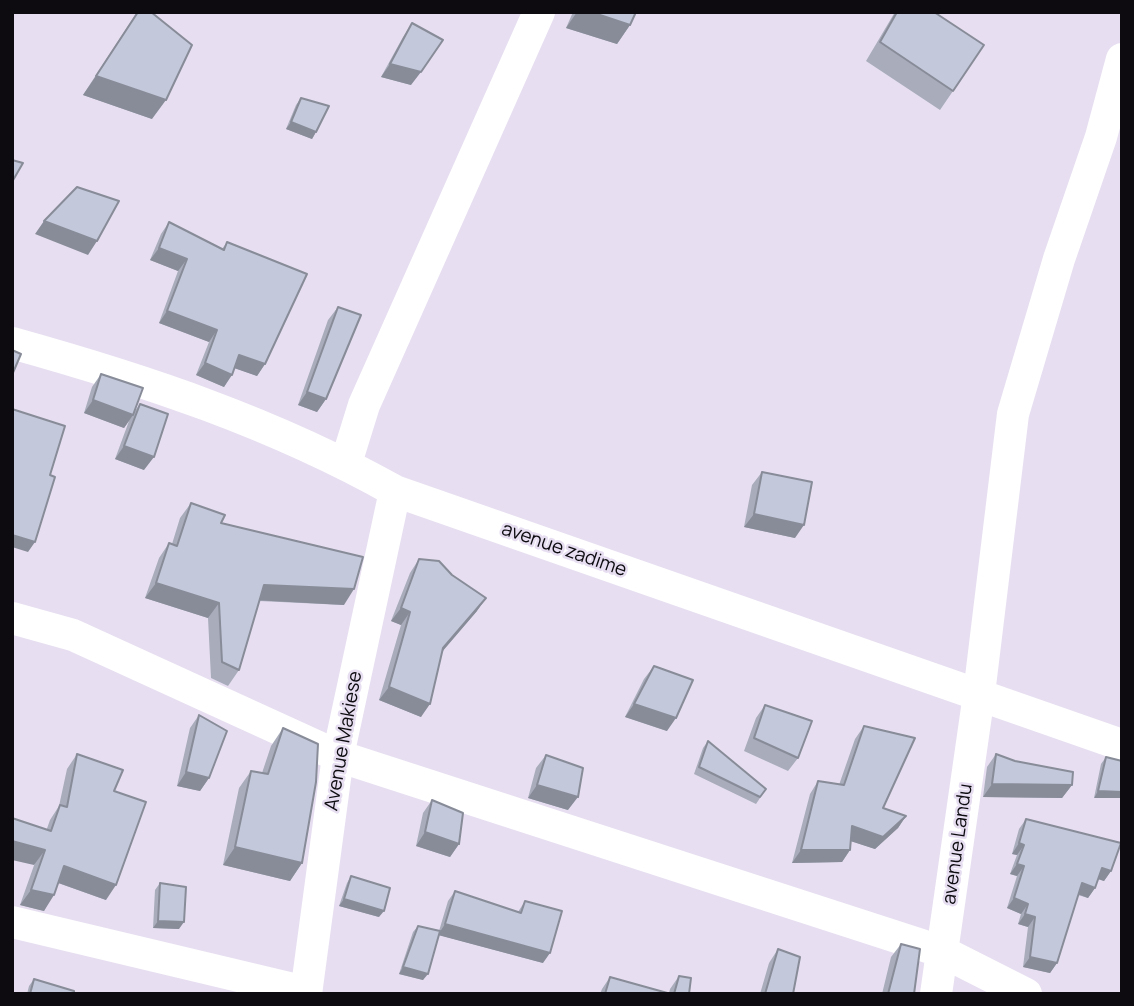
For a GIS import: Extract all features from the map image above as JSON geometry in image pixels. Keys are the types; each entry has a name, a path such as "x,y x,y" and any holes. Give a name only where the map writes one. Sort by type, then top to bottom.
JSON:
{"street":[{"path":"346,463 364,405 539,12"},
{"name":"avenue Landu","path":"936,994 979,694 1013,414 1059,259 1111,142 1122,59"},
{"name":"avenue zadime","path":"12,343 121,373 240,415 346,463 395,491 1122,745"},
{"name":"Avenue Makiese","path":"306,993 338,756 395,491"},
{"path":"12,618 73,635 338,756 943,952 1026,994"},
{"path":"12,922 306,993"}],"building":[{"path":"138,12 151,12 192,45 166,100 96,76"},
{"path":"591,12 636,12 630,25"},
{"path":"897,12 934,12 984,45 953,91 880,42"},
{"path":"412,23 443,40 421,72 390,64"},
{"path":"301,98 329,106 316,132 291,122"},
{"path":"12,160 23,163 12,182"},
{"path":"77,187 119,201 97,241 44,221"},
{"path":"169,222 224,250 227,242 307,274 265,364 239,355 232,375 205,363 217,330 167,311 187,259 159,248"},
{"path":"338,307 361,315 326,399 307,392"},
{"path":"12,350 21,354 12,375"},
{"path":"101,374 143,388 133,415 93,400"},
{"path":"140,404 168,414 154,457 124,446"},
{"path":"12,409 65,426 50,475 55,477 35,542 12,535"},
{"path":"762,472 812,482 804,525 754,514"},
{"path":"191,503 225,515 221,523 363,557 354,589 264,585 239,670 222,662 219,603 156,583 169,543 177,546"},
{"path":"419,559 439,561 452,575 486,598 443,648 430,704 389,687 410,612 401,608"},
{"path":"654,666 693,680 676,718 634,704"},
{"path":"765,705 812,721 798,758 754,738"},
{"path":"199,715 227,731 209,778 186,772"},
{"path":"864,726 915,738 883,808 906,816 883,837 852,826 850,850 801,850 818,781 844,785"},
{"path":"283,728 318,744 316,782 302,863 235,847 251,771 268,774"},
{"path":"708,741 766,789 760,797 699,767"},
{"path":"77,754 123,770 114,791 146,802 116,885 64,866 54,895 31,890 45,850 12,841 12,818 51,831 60,805 67,807"},
{"path":"996,754 1015,761 1073,772 1072,785 992,784"},
{"path":"546,755 583,768 578,797 537,785"},
{"path":"1106,757 1122,761 1122,792 1098,791"},
{"path":"432,800 463,813 459,844 425,832"},
{"path":"1026,819 1121,843 1111,871 1102,868 1095,888 1082,883 1057,963 1030,957 1035,917 1025,914 1028,904 1014,898 1024,866 1017,864 1024,845 1019,843"},
{"path":"351,876 390,888 384,911 344,899"},
{"path":"160,883 186,887 184,922 158,921"},
{"path":"455,891 521,913 525,901 562,911 550,953 445,924"},
{"path":"418,926 440,931 428,974 403,967"},
{"path":"901,944 920,949 914,994 888,994"},
{"path":"778,949 800,957 793,994 765,994"},
{"path":"679,976 691,978 689,994 674,994"},
{"path":"610,977 671,994 605,994"},
{"path":"34,979 74,991 74,994 30,994"}]}
